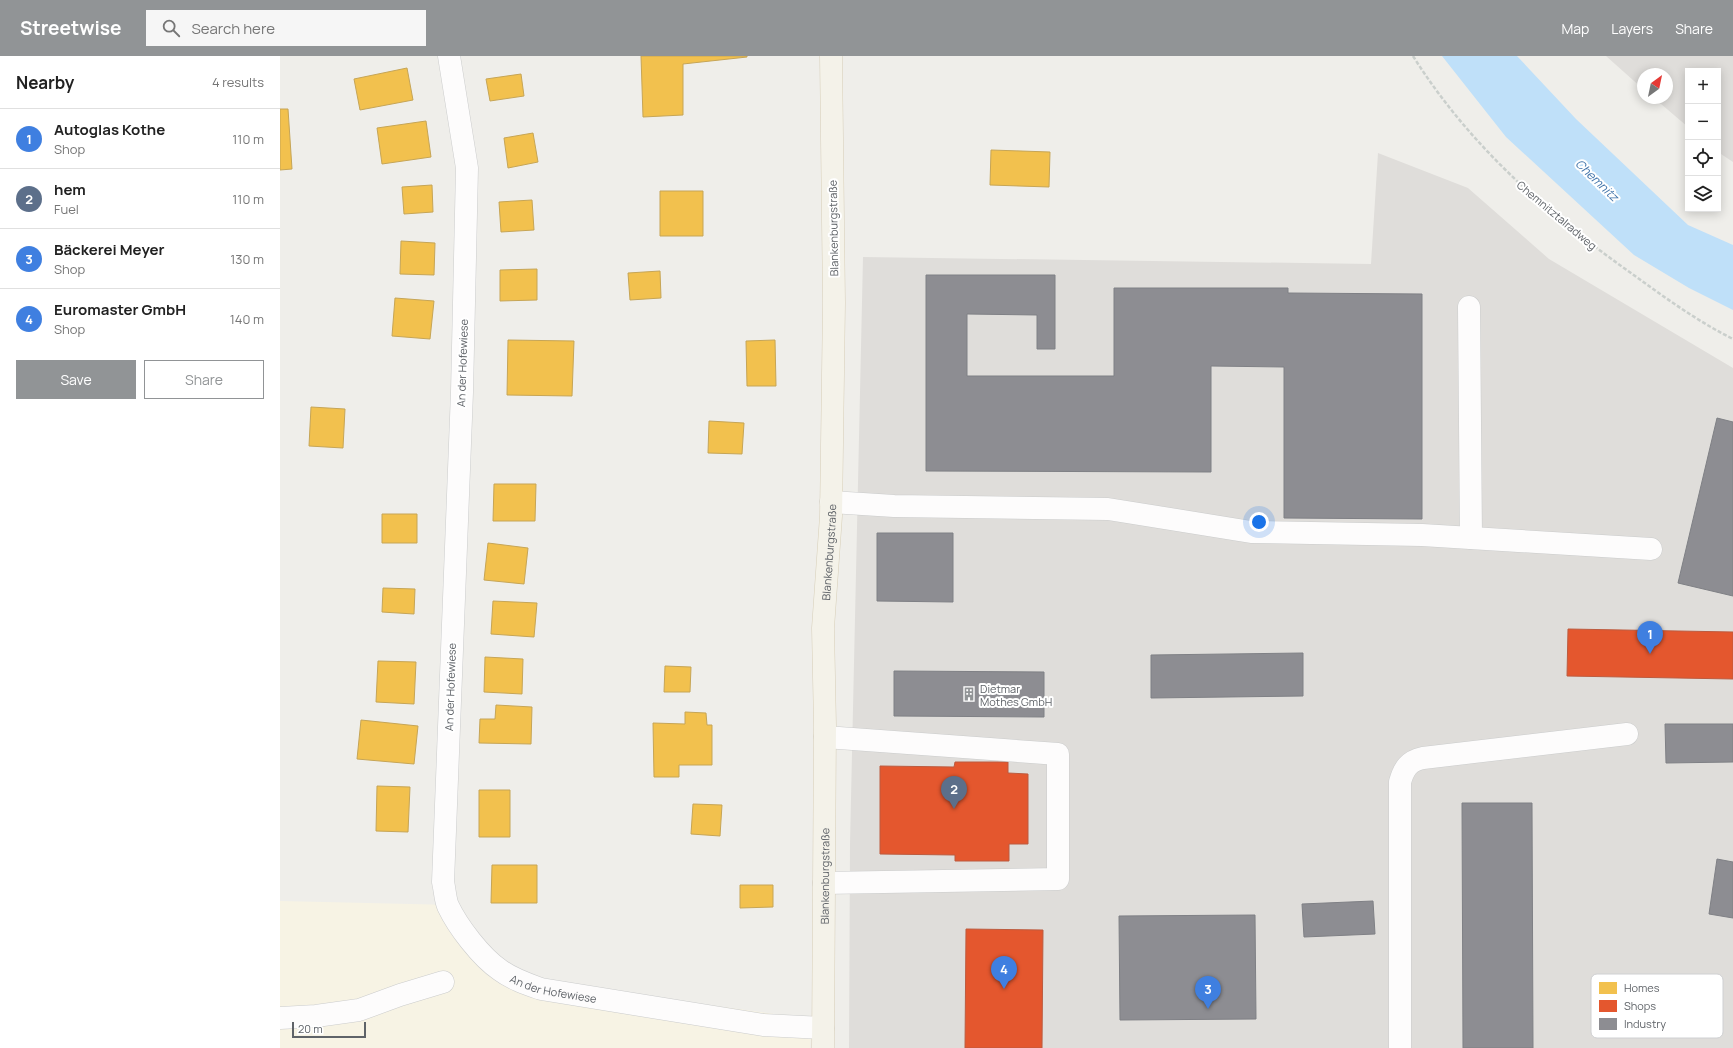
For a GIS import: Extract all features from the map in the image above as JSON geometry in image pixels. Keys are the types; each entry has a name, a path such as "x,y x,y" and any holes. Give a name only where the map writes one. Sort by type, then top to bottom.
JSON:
{"main road":[{"name":"Blankenburgstraße","path":"823,1038 825,737 823,628 831,502 834,303 831,56"}],"street":[{"name":"An der Hofewiese","path":"449,56 467,168 462,392 443,882 447,905 459,925 486,958 506,974 541,989 763,1025 823,1038"},
{"path":"1469,307 1471,538"},
{"path":"831,502 894,506 1108,509 1251,532 1422,535 1651,548"},
{"path":"1400,1048 1400,782 1408,765 1415,760 1423,758 1627,734"},
{"path":"824,883 1058,878 1058,754 825,737"},
{"path":"280,1018 316,1016 359,1010 400,995 443,982"}],"path":[{"name":"Chemnitztalradweg","path":"1413,56 1429,81 1458,119 1490,156 1528,193 1597,249 1660,294 1733,339"}],"shaded area":[{"path":"1606,56 1733,56 1733,162 1721,154 1721,68 1685,68 1685,124 1661,104 1673,104 1673,68 1637,68 1637,84"},
{"path":"1378,153 1468,188 1549,259 1733,368 1733,1048 849,1048 850,844 863,257 1371,264"},
{"path":"280,901 454,905 508,968 553,984 812,1019 810,1048 280,1048"}],"water":[{"name":"Chemnitz","path":"1442,56 1517,56 1576,119 1688,225 1733,245 1733,310 1689,288 1634,255 1506,137"}],"building: Homes":[{"path":"641,56 747,57 683,64 683,115 643,117"},
{"path":"407,68 413,100 360,110 354,79"},
{"path":"521,74 524,96 490,101 486,79"},
{"path":"280,109 288,109 292,169 280,170"},
{"path":"426,121 431,157 382,164 377,128"},
{"path":"533,133 538,162 508,168 504,138"},
{"path":"991,150 1050,152 1049,187 990,185"},
{"path":"432,185 433,212 404,214 402,187"},
{"path":"660,191 703,191 703,236 660,236"},
{"path":"532,200 534,230 501,232 499,202"},
{"path":"401,241 435,243 434,275 400,274"},
{"path":"537,269 537,300 500,301 500,270"},
{"path":"660,271 661,298 630,300 628,273"},
{"path":"395,298 434,301 430,339 392,336"},
{"path":"508,340 574,341 572,396 507,395"},
{"path":"775,340 776,386 747,386 746,341"},
{"path":"311,407 345,409 343,448 309,446"},
{"path":"709,421 744,423 742,454 708,453"},
{"path":"494,484 536,484 535,521 493,521"},
{"path":"382,514 417,514 417,543 382,543"},
{"path":"488,543 528,548 524,584 484,580"},
{"path":"383,588 415,589 414,614 382,612"},
{"path":"493,601 537,603 534,637 491,634"},
{"path":"485,657 523,659 522,694 484,692"},
{"path":"378,661 416,662 414,704 376,702"},
{"path":"665,666 691,667 690,692 664,692"},
{"path":"496,705 532,707 531,744 479,743 480,719 495,719"},
{"path":"685,712 706,713 707,725 712,725 712,765 679,765 679,777 654,777 653,723 685,724"},
{"path":"361,720 418,726 414,764 357,759"},
{"path":"377,786 410,787 408,832 376,831"},
{"path":"479,790 510,790 510,837 479,837"},
{"path":"693,804 722,805 720,836 691,834"},
{"path":"492,865 537,865 537,903 491,903"},
{"path":"740,885 773,885 773,907 740,908"}],"building: Shops":[{"path":"1568,629 1733,632 1733,679 1567,676"},
{"path":"955,762 1008,762 1008,773 1028,774 1028,844 1009,844 1009,861 955,861 955,855 880,854 880,766 954,767"},
{"path":"966,929 1043,930 1042,1048 965,1048"}],"building: Industry":[{"path":"926,275 1055,275 1055,349 1037,349 1037,315 967,314 967,376 1114,376 1114,288 1288,288 1288,293 1422,294 1422,519 1284,518 1284,367 1211,366 1211,472 926,471"},
{"path":"1717,418 1733,422 1733,596 1678,583"},
{"path":"877,533 953,533 953,602 877,601"},
{"path":"1303,653 1303,696 1151,698 1151,655"},
{"name":"Dietmar Mothes GmbH","path":"894,671 1044,672 1044,717 894,716"},
{"path":"1665,724 1733,724 1733,762 1666,763"},
{"path":"1462,803 1532,803 1533,1048 1463,1048"},
{"path":"1717,859 1733,862 1733,918 1709,914"},
{"path":"1373,901 1375,934 1304,937 1302,904"},
{"path":"1255,915 1256,1019 1120,1020 1119,916"}],"place":[{"name":"Autoglas Kothe","path":"1650,654"},
{"name":"Dietmar Mothes GmbH","path":"969,694"},
{"name":"hem","path":"954,809"},
{"name":"Euromaster GmbH","path":"1004,989"},
{"name":"Bäckerei Meyer","path":"1208,1009"}]}
